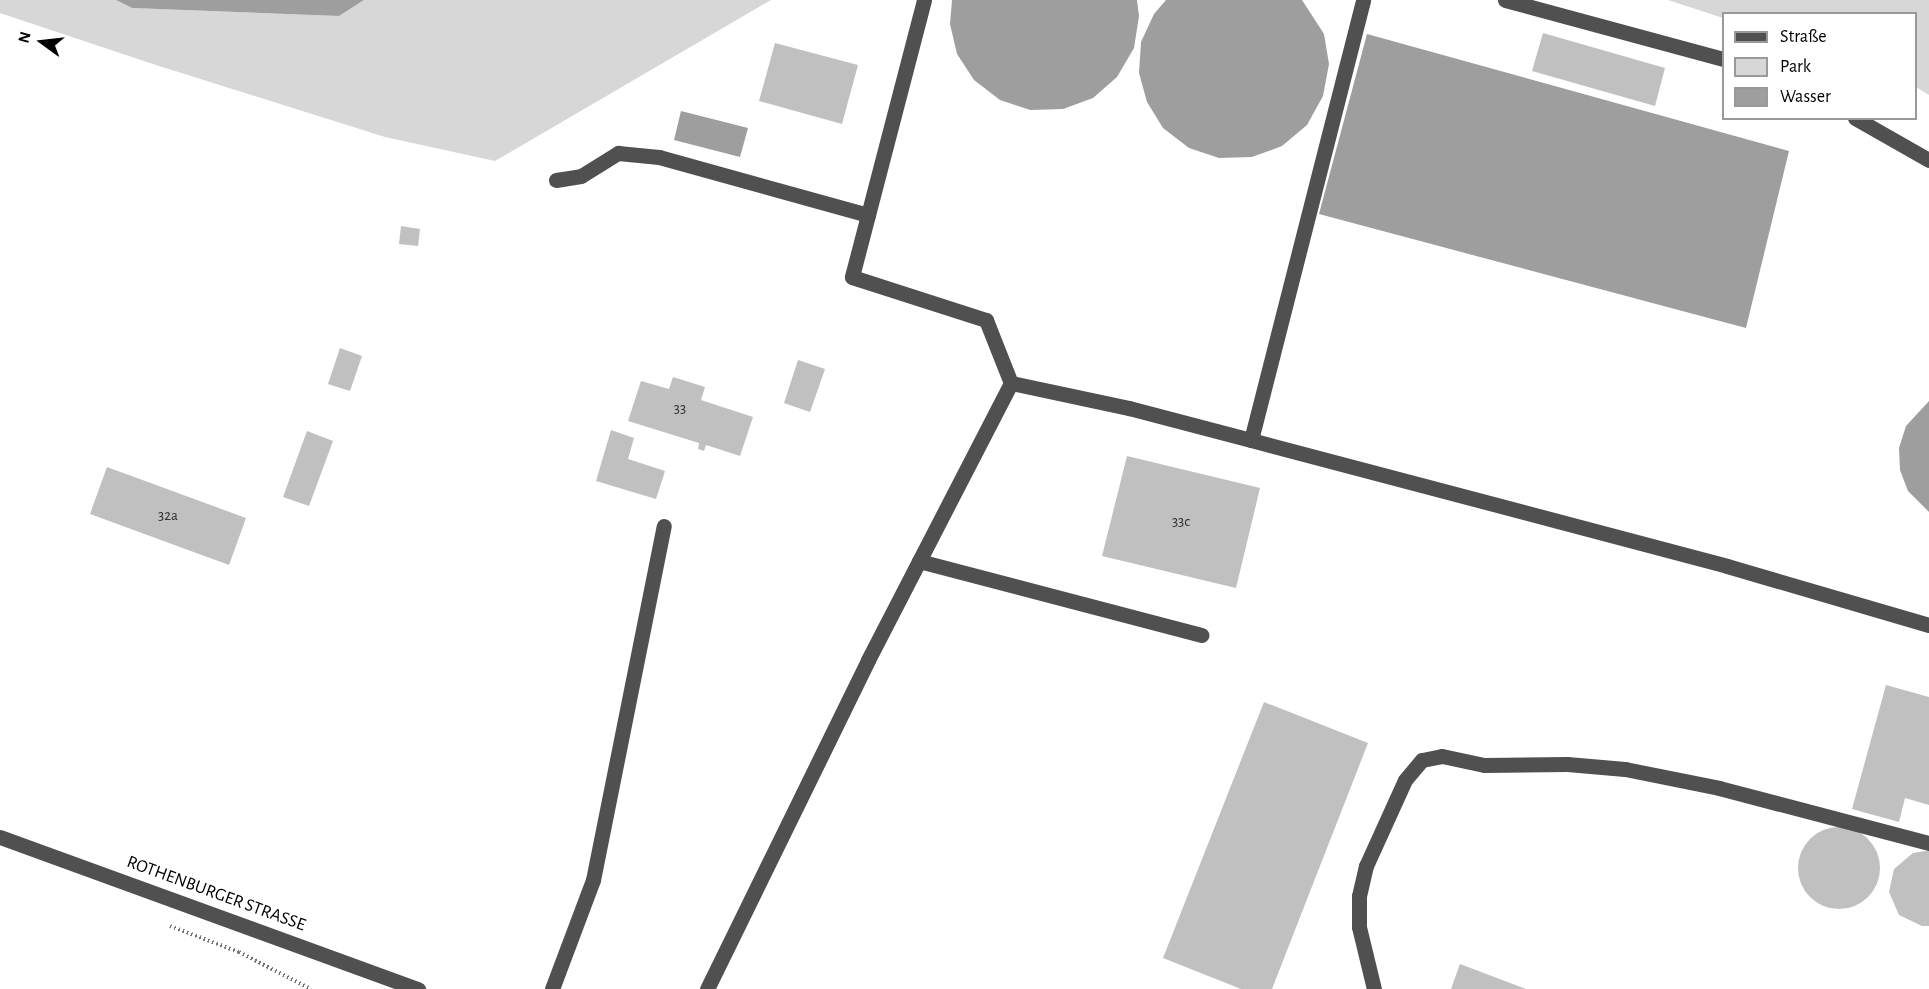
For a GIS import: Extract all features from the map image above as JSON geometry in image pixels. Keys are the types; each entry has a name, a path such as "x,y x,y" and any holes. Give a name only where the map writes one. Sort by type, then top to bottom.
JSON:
{"street":[{"path":"707,989 919,561 1011,383 986,320 852,277 924,0"},
{"path":"1251,440 1363,0"},
{"path":"1505,0 1722,58"},
{"path":"1859,120 1929,160"},
{"path":"556,180 581,176 618,153 659,158 868,215"},
{"path":"1011,383 1129,408 1251,440 1727,566 1929,625"},
{"path":"552,989 593,880 664,526"},
{"path":"919,561 1201,635"},
{"path":"1374,989 1359,927 1359,896 1366,866 1405,780 1422,760 1442,756 1484,765 1625,769 1719,788 1929,843"},
{"name":"ROTHENBURGER STRASSE","path":"0,837 418,989"}],"path":[{"path":"239,952 311,989"}],"green space":[{"path":"0,0 116,0 132,8 339,16 364,0 771,0 495,161 385,137 156,65 0,13"},
{"path":"1668,0 1929,0 1929,95 1917,88 1917,12 1722,12 1722,18"}],"water":[{"path":"116,0 364,0 339,16 132,8"},
{"path":"952,0 1137,0 1139,16 1134,48 1117,77 1093,98 1063,109 1030,110 1000,100 974,80 957,54 950,24"},
{"path":"1166,0 1302,0 1324,34 1329,64 1323,96 1307,125 1282,146 1252,157 1219,158 1189,148 1163,128 1147,102 1139,73 1141,42 1154,14"},
{"path":"1367,34 1789,151 1746,328 1319,214"},
{"path":"681,111 748,128 740,157 674,140"},
{"path":"1929,401 1929,512 1908,491 1900,470 1899,448 1906,426"}],"building":[{"path":"1543,33 1665,68 1655,106 1532,71"},
{"path":"775,43 858,65 842,124 759,101"},
{"path":"401,226 420,229 418,246 399,244"},
{"path":"340,348 362,356 350,391 328,384"},
{"path":"798,360 825,369 810,412 784,403"},
{"path":"673,377 705,387 701,400 753,417 740,456 706,445 704,451 698,449 699,443 628,421 641,381 669,389"},
{"path":"611,430 634,438 628,459 665,471 656,499 596,481"},
{"path":"307,431 333,441 309,506 283,497"},
{"path":"1127,456 1260,488 1236,588 1102,556"},
{"path":"107,467 246,518 229,565 90,514"},
{"path":"1886,685 1929,697 1929,805 1905,798 1899,822 1852,809"},
{"path":"1264,702 1368,743 1272,989 1241,989 1163,958"},
{"path":"1839,827 1855,830 1868,839 1877,852 1880,868 1877,884 1868,897 1855,906 1839,909 1823,906 1810,897 1801,884 1798,868 1801,852 1810,839 1823,830"},
{"path":"1929,851 1929,926 1922,926 1899,915 1889,892 1894,869 1913,853"},
{"path":"1460,964 1526,989 1451,989"}]}
